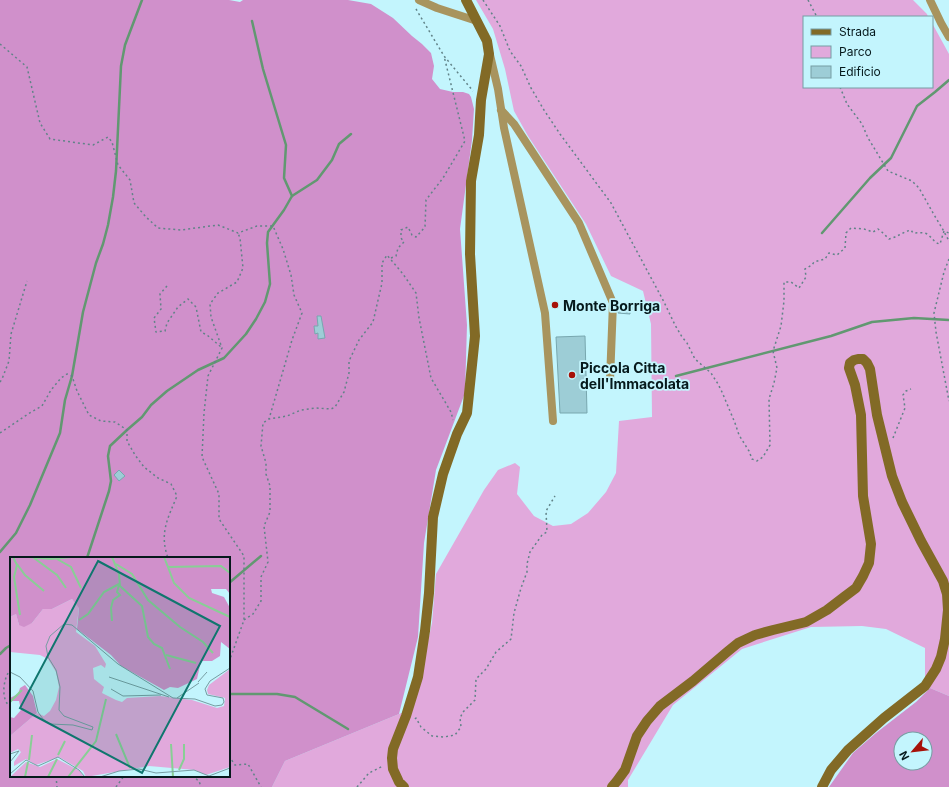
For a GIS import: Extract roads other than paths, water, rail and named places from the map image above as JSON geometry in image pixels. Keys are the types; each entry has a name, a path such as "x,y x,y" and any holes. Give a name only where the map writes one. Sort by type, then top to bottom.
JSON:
{"main road":[{"path":"404,787 398,782 394,769 392,758 393,749 406,716 418,677 429,593 433,517 443,474 457,434 467,413 475,336 470,254 471,181 479,135 481,100 489,54 487,40 466,0"},
{"path":"612,787 625,770 638,736 660,706 693,681 738,643 755,635 806,622 827,610 856,588 863,576 869,563 871,544 863,496 860,415 855,385 849,368 850,363 858,358 863,359 870,369 877,415 892,476 902,502 943,581 947,594 948,610 945,639 941,657 936,669 925,686 884,718 848,750 830,770 822,787"}],"street":[{"path":"930,0 949,37"},
{"path":"417,3 477,21"},
{"path":"489,54 498,89 504,128 545,313 553,421"},
{"path":"501,110 514,124 579,223 613,303 610,380"}],"waterway":[{"path":"0,552 16,533 30,505 60,433 65,400 72,376 83,312 108,225 116,171 121,66 125,45 142,0"},
{"path":"252,21 263,69 286,145 284,178 292,196"},
{"path":"822,233 870,178 891,158 917,106 949,80"},
{"path":"87,557 109,491 111,481 108,456 110,446 142,417 151,405 167,391 198,370 224,358 246,334 265,302 270,284 267,243 268,232 292,196 317,180 332,160 339,144 351,134"},
{"path":"676,376 831,336 872,322 914,318 949,320"},
{"path":"230,582 261,556"},
{"path":"0,654 10,646"},
{"path":"230,694 277,694 295,697 348,729"}],"place":[{"name":"Monte Borriga","path":"555,305"},
{"name":"Piccola Citta dell'Immacolata","path":"572,375"}]}
